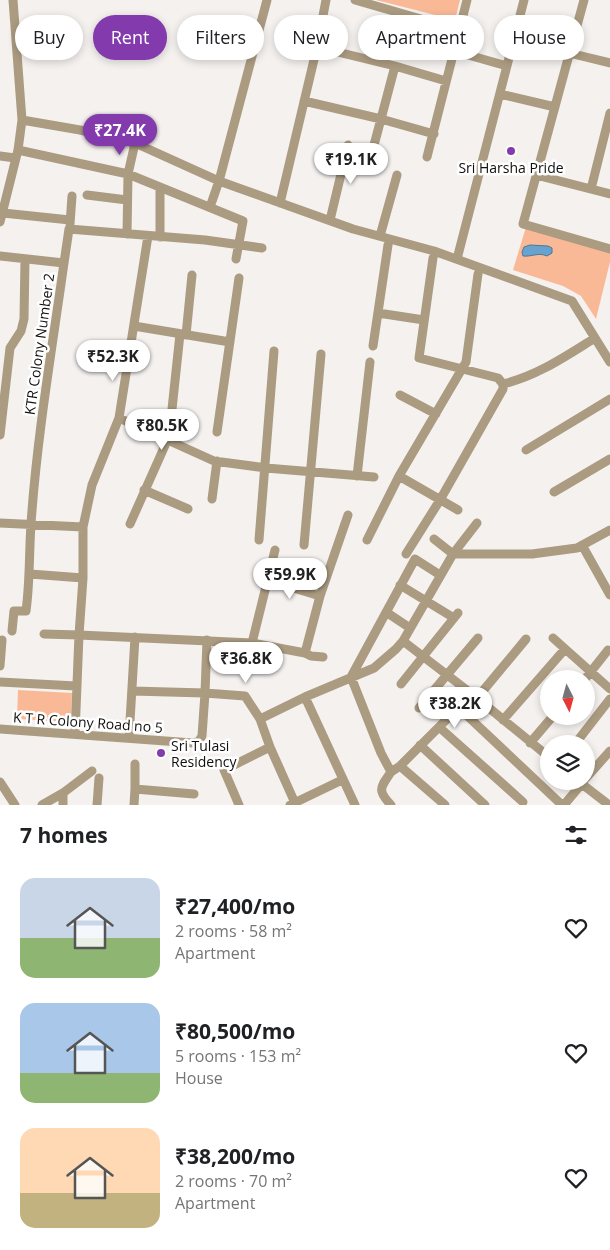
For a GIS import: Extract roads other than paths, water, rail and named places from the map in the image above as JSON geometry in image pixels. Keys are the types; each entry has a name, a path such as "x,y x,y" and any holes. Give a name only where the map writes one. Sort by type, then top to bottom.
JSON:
{"street":[{"path":"13,0 22,120 17,154 1,215 127,234 239,244 262,248"},
{"path":"210,207 220,181 267,0"},
{"path":"323,15 326,0"},
{"path":"355,0 407,15"},
{"path":"463,15 467,0"},
{"path":"457,259 524,0"},
{"path":"580,15 584,0"},
{"path":"348,55 446,81"},
{"path":"584,57 610,63"},
{"path":"484,59 508,66"},
{"path":"280,203 314,60"},
{"path":"427,156 452,60"},
{"path":"567,60 523,224 610,249"},
{"path":"373,149 395,66"},
{"path":"500,94 555,107"},
{"path":"304,101 434,134"},
{"path":"591,189 610,113"},
{"path":"22,120 80,130 135,143 220,181 280,203 353,229 434,251 572,301 610,362"},
{"path":"127,234 128,174 135,143"},
{"path":"330,220 348,145"},
{"path":"0,156 17,154 128,174 243,221 236,259"},
{"path":"380,236 397,175"},
{"path":"536,175 610,194"},
{"path":"160,187 160,237"},
{"path":"87,195 128,200"},
{"name":"KTR Colony Number 2","path":"12,631 14,611 26,611 30,574 31,524 41,430 70,225 72,196"},
{"path":"75,734 83,578 83,527 92,485 120,418 148,236"},
{"path":"373,346 388,244"},
{"path":"0,256 64,263"},
{"path":"406,554 440,500 503,389 503,384 498,378 419,358 433,258"},
{"path":"0,435 10,348 21,331 24,319 25,259"},
{"path":"366,540 399,476 462,369 467,353 478,274"},
{"path":"172,409 192,275"},
{"path":"218,432 239,278"},
{"path":"378,313 424,320"},
{"path":"134,326 230,342"},
{"path":"503,384 521,379 558,361 595,338"},
{"path":"260,540 274,351"},
{"path":"304,545 321,354"},
{"path":"357,476 370,362"},
{"path":"400,395 436,414"},
{"path":"526,450 610,399"},
{"path":"120,418 217,461 266,468 374,477"},
{"path":"130,524 167,440"},
{"path":"212,499 217,461"},
{"path":"554,492 608,464"},
{"path":"399,476 458,510"},
{"path":"144,490 188,509"},
{"path":"305,652 320,596 348,515"},
{"path":"260,719 304,697 374,668 396,649 403,641 453,554 476,522"},
{"path":"0,523 83,527"},
{"path":"434,539 453,554 532,554 577,548 610,530"},
{"path":"582,545 610,595"},
{"path":"252,643 275,550"},
{"path":"351,677 415,559 440,575"},
{"path":"30,574 83,578"},
{"path":"267,580 320,596"},
{"path":"400,585 456,616 401,684"},
{"path":"386,612 410,628"},
{"path":"44,634 252,643 323,657"},
{"path":"129,738 135,637"},
{"path":"419,708 478,638"},
{"path":"553,638 584,670"},
{"path":"391,805 380,790 391,772 400,766 459,708 474,696 526,639"},
{"path":"0,666 2,640"},
{"path":"205,693 207,640"},
{"path":"403,641 540,750"},
{"path":"503,720 565,649"},
{"path":"592,670 608,650"},
{"path":"351,677 391,772"},
{"path":"595,679 610,689"},
{"path":"0,682 76,686"},
{"path":"132,691 245,696 260,719 292,804 342,780"},
{"name":"K T R Colony Road no 5","path":"0,730 193,743 199,741 202,736 205,693"},
{"path":"304,697 355,805"},
{"path":"582,735 610,699"},
{"path":"459,708 563,805 575,790"},
{"path":"530,743 545,725"},
{"path":"439,727 523,802"},
{"path":"420,745 485,805"},
{"path":"239,805 224,770 270,747"},
{"path":"595,768 609,755"},
{"path":"134,805 135,764"},
{"path":"400,766 445,805"},
{"path":"42,805 63,793 92,771"},
{"path":"97,805 99,778"},
{"path":"0,782 15,805"},
{"path":"135,789 194,794"},
{"path":"592,790 609,805"},
{"path":"63,793 63,805"}],"water":[{"path":"530,245 548,246 552,248 552,253 547,256 541,254 523,256 524,247"}],"place":[{"name":"Sri Harsha Pride","path":"511,151"},
{"name":"Sri Tulasi Residency","path":"161,753"}]}
